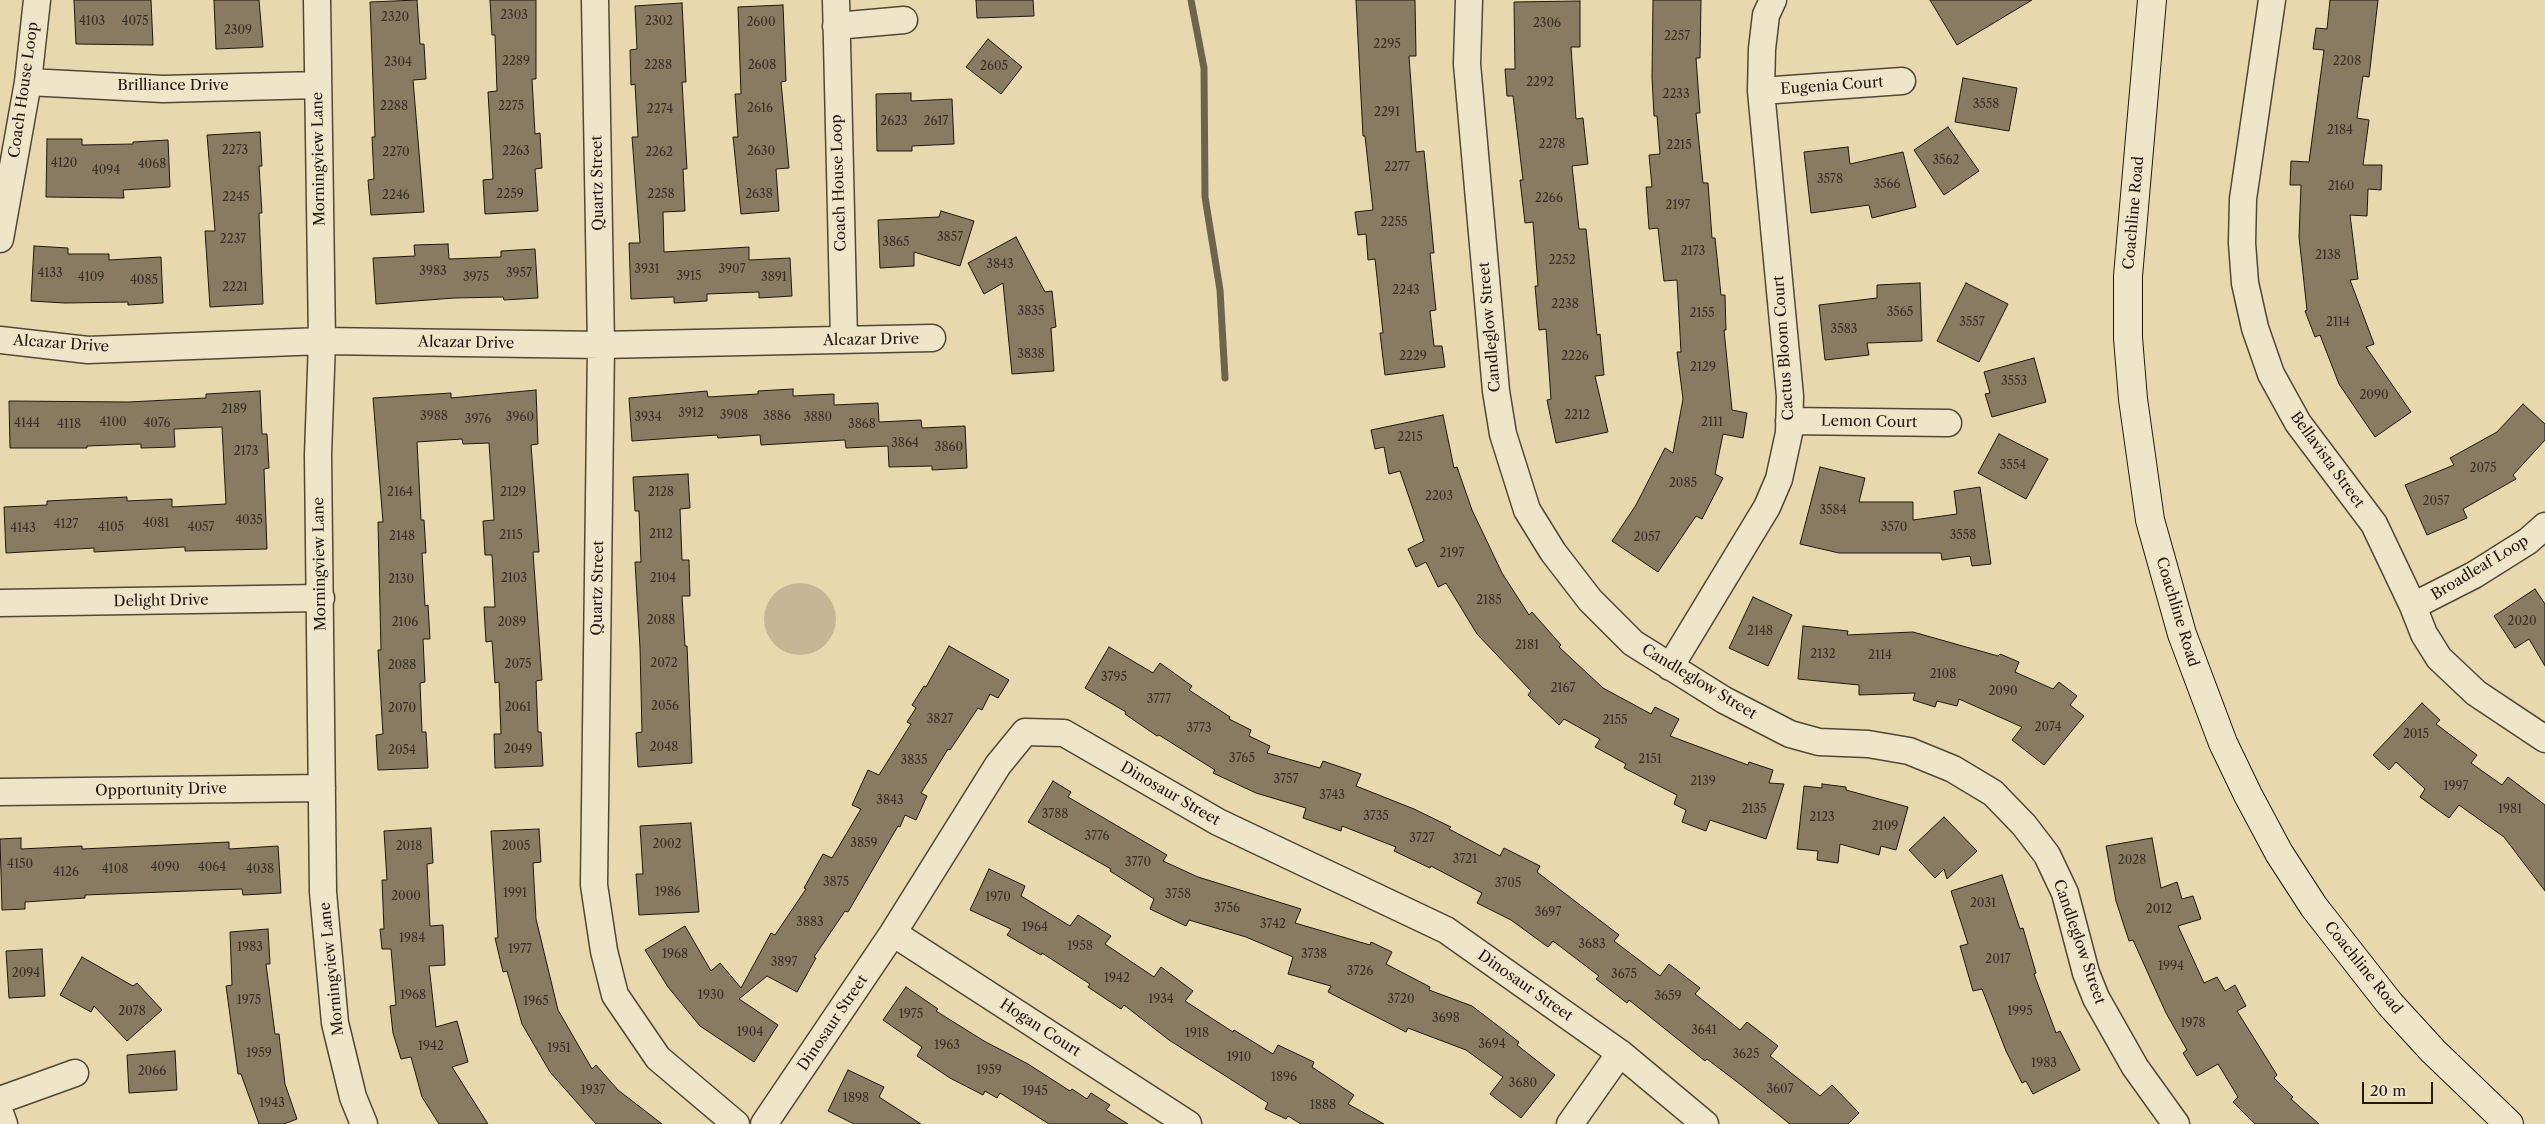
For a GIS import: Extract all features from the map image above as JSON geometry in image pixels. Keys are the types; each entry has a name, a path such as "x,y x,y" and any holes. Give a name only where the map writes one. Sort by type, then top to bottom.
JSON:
{"main road":[{"name":"Coachline Road","path":"2152,0 2128,276 2128,338 2136,426 2150,520 2182,634 2223,742 2248,795 2280,853 2314,907 2390,1004 2434,1051 2509,1124"}],"street":[{"name":"Coach House Loop","path":"0,239 28,82 37,0"},
{"name":"Morningview Lane","path":"317,0 322,341 318,455 322,598 323,892 334,1023 353,1097 364,1124"},
{"name":"Quartz Street","path":"595,0 601,345 594,886 604,951 615,996 653,1051 736,1124"},
{"name":"Coach House Loop","path":"836,0 844,340"},
{"name":"Candleglow Street","path":"1469,0 1468,74 1496,391 1503,434 1527,510 1553,552 1590,600 1633,642 1724,700 1790,734 1819,742 1868,744 1909,751 1953,768 1993,793 2024,824 2047,855 2064,894 2086,973 2096,998 2135,1067 2176,1124"},
{"name":"Cactus Bloom Court","path":"1670,667 1767,507 1779,479 1789,421 1790,396 1762,91 1762,49 1766,15 1773,0"},
{"name":"Bellavista Street","path":"2272,0 2243,199 2243,253 2246,282 2255,328 2271,374 2298,423 2374,524 2413,606 2424,634 2439,658 2476,693 2545,739"},
{"path":"836,26 904,20"},
{"name":"Eugenia Court","path":"1762,91 1902,81"},
{"name":"Brilliance Drive","path":"28,82 163,89 318,85"},
{"name":"Alcazar Drive","path":"0,340 88,350 322,341 601,345 932,338"},
{"name":"Lemon Court","path":"1789,421 1948,423"},
{"name":"Broadleaf Loop","path":"2413,606 2474,575 2528,541 2545,526"},
{"name":"Delight Drive","path":"0,603 322,598"},
{"name":"Dinosaur Street","path":"764,1124 893,933 998,766 1025,732 1064,733 1218,822 1446,930 1620,1053 1705,1124"},
{"name":"Opportunity Drive","path":"0,792 322,788"},
{"name":"Hogan Court","path":"893,933 1188,1124"},
{"path":"1570,1124 1620,1053"},
{"path":"0,1100 74,1074"},
{"path":"0,1113 4,1124"}],"shaded area":[{"path":"800,583 820,589 830,599 836,619 830,639 820,649 800,655 780,649 770,639 764,619 770,599 780,589"}],"building":[{"path":"74,0 151,0 153,45 76,44"},
{"path":"214,0 259,0 263,47 216,49"},
{"path":"417,0 420,44 424,44 426,79 413,80 424,212 371,215 368,180 374,179 372,137 375,137 370,2"},
{"path":"490,0 536,0 536,79 532,79 535,134 540,133 542,168 535,169 538,211 485,214 483,180 493,179 488,92 497,91 495,35 492,35"},
{"path":"976,0 1033,0 1034,16 977,18"},
{"path":"1356,0 1415,0 1416,56 1409,56 1416,152 1424,151 1434,253 1430,253 1436,310 1430,311 1434,346 1442,346 1445,367 1385,375 1380,333 1383,333 1375,259 1368,260 1366,234 1358,235 1355,212 1373,210 1365,136 1363,136"},
{"path":"1653,0 1701,0 1700,58 1696,58 1700,113 1696,113 1703,183 1708,183 1712,238 1715,238 1721,295 1725,295 1726,330 1724,330 1732,410 1747,413 1743,438 1723,434 1715,474 1723,478 1702,519 1696,516 1658,572 1612,541 1636,505 1665,448 1673,453 1683,399 1677,352 1681,352 1677,280 1664,281 1658,228 1649,229 1646,187 1652,187 1649,155 1660,154 1657,116 1654,116 1652,77"},
{"path":"1930,0 2032,0 1957,45"},
{"path":"2330,0 2378,0 2369,77 2363,76 2357,118 2369,120 2363,165 2382,165 2381,190 2368,189 2367,216 2350,215 2358,279 2350,280 2374,344 2366,347 2411,412 2375,437 2339,384 2320,335 2315,337 2305,311 2307,310 2299,237 2301,185 2290,185 2291,161 2309,162 2324,50 2313,49 2316,28 2327,29"},
{"path":"1580,1 1580,47 1571,47 1576,119 1583,118 1588,164 1572,166 1579,229 1586,229 1597,335 1600,334 1604,375 1595,376 1608,432 1556,443 1547,400 1551,399 1546,329 1539,330 1535,286 1538,286 1533,222 1525,223 1520,180 1523,180 1513,96 1507,96 1505,69 1515,69 1514,2"},
{"path":"682,3 686,82 682,82 687,169 683,169 685,211 663,212 664,252 749,247 749,260 790,258 792,296 759,298 759,292 707,294 707,301 674,303 674,297 631,299 629,243 640,243 632,137 638,137 635,84 631,85 630,50 637,49 635,6"},
{"path":"783,5 786,81 781,82 789,168 776,169 779,211 741,214 733,137 738,137 735,94 741,94 738,7"},
{"path":"988,39 1022,67 1001,94 966,67"},
{"path":"1963,78 2017,88 2009,131 1955,122"},
{"path":"911,93 911,101 952,99 954,144 912,146 912,151 877,151 876,94"},
{"path":"1948,127 1979,171 1944,195 1914,150"},
{"path":"260,132 262,166 259,166 262,213 259,213 263,304 210,307 205,231 215,231 207,135"},
{"path":"47,139 82,139 82,145 133,144 133,142 168,140 170,187 123,190 124,198 46,197"},
{"path":"1848,147 1850,164 1903,152 1916,207 1872,218 1869,205 1811,213 1804,152"},
{"path":"941,211 974,221 960,266 914,252 914,266 880,268 878,220 939,217"},
{"path":"1016,237 1045,292 1052,291 1056,327 1051,328 1054,371 1012,374 1003,283 984,294 968,263"},
{"path":"448,244 449,259 501,257 501,251 535,249 538,298 504,300 503,297 454,298 376,304 373,258 415,256 414,245"},
{"path":"34,246 68,248 68,254 109,254 109,260 161,257 163,303 128,305 128,302 65,303 31,301"},
{"path":"1920,283 1922,341 1867,343 1869,355 1825,360 1819,305 1877,298 1877,285"},
{"path":"1966,283 2008,304 1979,362 1937,341"},
{"path":"2034,358 2046,402 1992,417 1985,394 1990,393 1984,372"},
{"path":"793,389 793,396 834,394 834,405 878,403 879,422 921,420 922,428 965,426 967,468 932,470 932,466 889,467 888,446 846,448 845,440 761,445 760,435 718,438 717,435 632,441 629,398 707,391 708,397 758,394 758,391"},
{"path":"536,390 538,444 531,445 539,552 533,552 542,680 536,681 538,732 541,732 543,766 495,768 494,734 501,734 499,682 495,683 492,641 486,642 484,607 495,607 492,555 485,555 483,521 494,520 489,443 463,444 462,439 417,442 421,520 424,520 426,553 422,553 425,606 428,605 430,639 423,639 425,682 420,683 422,732 426,732 428,768 378,770 376,735 383,734 378,650 381,650 378,522 383,522 373,398 451,393 451,398"},
{"path":"260,391 262,434 267,434 269,468 264,469 267,549 185,551 185,547 94,552 94,548 6,553 4,507 47,505 47,501 127,497 127,501 172,499 172,507 226,504 222,427 174,429 175,447 141,448 141,444 87,446 87,448 10,448 9,401 129,402 206,398 206,394"},
{"path":"2523,404 2545,424 2545,440 2513,475 2516,479 2463,509 2467,518 2427,535 2405,485 2454,465 2450,458 2497,432"},
{"path":"1443,415 1454,468 1457,467 1472,510 1502,573 1529,615 1532,612 1561,645 1559,647 1603,688 1651,714 1655,707 1679,719 1670,736 1748,765 1749,762 1773,770 1769,783 1784,784 1766,839 1710,820 1706,831 1682,822 1686,810 1674,804 1677,795 1624,768 1626,764 1595,747 1600,739 1564,719 1559,725 1528,695 1531,691 1477,634 1446,583 1438,587 1426,562 1416,567 1408,549 1424,541 1400,471 1389,474 1384,447 1375,449 1371,430"},
{"path":"1999,434 2048,459 2026,499 1978,473"},
{"path":"1820,467 1865,478 1859,502 1913,502 1913,520 1957,514 1954,491 1980,487 1991,564 1972,566 1970,556 1942,560 1941,553 1839,553 1800,544"},
{"path":"688,474 690,508 680,509 682,560 689,560 690,596 682,596 685,646 687,646 692,763 638,767 636,733 642,732 635,562 641,562 639,511 635,511 633,477"},
{"path":"2535,589 2545,604 2545,666 2529,639 2515,648 2494,616"},
{"path":"1753,597 1792,615 1768,666 1729,648"},
{"path":"1803,626 1848,631 1847,635 1913,632 1998,656 2000,654 2019,662 2015,672 2053,689 2059,682 2077,696 2070,705 2084,716 2044,765 2012,740 2022,727 1959,699 1957,706 1937,701 1935,707 1913,700 1915,693 1859,695 1859,685 1798,679"},
{"path":"949,646 1009,680 998,698 990,694 982,710 978,708 950,750 948,749 921,793 927,796 916,820 905,815 900,827 898,826 848,912 845,911 814,957 816,958 797,992 767,976 739,999 778,1025 754,1062 700,1026 668,987 645,950 685,926 711,971 720,963 741,988 771,933 775,935 806,889 804,888 823,854 832,858 861,809 852,805 868,770 879,775 911,724 907,722 916,708 912,705 924,686 926,687"},
{"path":"1109,647 1153,673 1160,663 1192,686 1189,690 1230,717 1229,719 1251,730 1249,736 1270,746 1267,753 1320,768 1323,761 1361,774 1356,786 1414,809 1451,827 1449,829 1500,856 1504,848 1540,866 1537,872 1619,935 1614,941 1660,976 1669,964 1700,988 1695,994 1740,1030 1747,1022 1778,1046 1770,1056 1820,1096 1832,1085 1859,1113 1848,1124 1790,1124 1707,1059 1705,1061 1629,1000 1627,1003 1596,979 1599,976 1553,941 1548,947 1511,920 1477,903 1482,893 1431,866 1430,868 1394,851 1396,847 1342,826 1341,831 1303,818 1306,808 1256,793 1213,773 1215,770 1159,735 1157,736 1125,714 1126,712 1085,688"},
{"path":"2422,703 2440,720 2436,724 2477,755 2471,763 2502,785 2508,777 2545,805 2545,891 2504,837 2459,805 2449,818 2420,797 2425,789 2396,762 2389,770 2373,755"},
{"path":"1053,781 1071,792 1068,797 1167,855 1163,861 1198,877 1301,909 1295,923 1370,945 1371,942 1392,952 1386,964 1430,987 1429,990 1472,1006 1519,1042 1517,1045 1555,1075 1521,1118 1490,1094 1503,1077 1466,1050 1408,1028 1406,1032 1328,992 1331,986 1288,974 1293,957 1246,937 1189,920 1186,926 1150,909 1154,899 1110,871 1111,869 1028,822"},
{"path":"1822,784 1846,787 1846,790 1908,807 1896,850 1881,846 1879,855 1840,844 1838,863 1817,860 1818,851 1797,849 1804,786 1822,788"},
{"path":"1944,817 1977,851 1947,879 1944,869 1935,878 1909,850"},
{"path":"691,823 699,912 639,915 636,874 643,874 640,826"},
{"path":"431,828 433,863 427,864 430,926 443,925 445,965 429,966 436,1027 457,1021 468,1062 452,1067 488,1124 439,1124 422,1097 411,1057 401,1059 393,1033 390,1006 396,1005 391,949 382,949 380,929 384,929 382,880 387,880 384,831"},
{"path":"539,829 541,862 533,863 536,919 558,1010 592,1069 596,1065 618,1090 662,1124 596,1124 550,1072 522,1024 507,971 503,972 495,938 498,938 491,831"},
{"path":"21,838 21,849 82,846 82,849 229,842 229,849 278,846 281,893 243,895 242,889 85,895 85,898 25,902 25,909 2,910 0,839"},
{"path":"2152,838 2161,888 2177,882 2182,899 2193,896 2201,919 2178,926 2204,983 2217,977 2225,991 2235,985 2246,1006 2237,1011 2277,1075 2274,1078 2293,1097 2291,1099 2319,1124 2255,1124 2233,1102 2238,1097 2218,1064 2197,1076 2183,1053 2187,1050 2166,1013 2133,940 2129,941 2116,901 2106,846"},
{"path":"989,869 1025,886 1021,896 1070,926 1078,915 1111,936 1105,944 1154,977 1161,967 1193,991 1185,1001 1233,1032 1234,1030 1273,1054 1278,1045 1314,1062 1312,1067 1354,1095 1348,1104 1384,1124 1301,1124 1288,1116 1286,1119 1265,1109 1268,1103 1169,1040 1124,1005 1121,1009 1088,987 1090,984 1042,953 1041,955 1007,935 1011,929 970,910"},
{"path":"2002,875 2020,929 2023,928 2036,973 2034,974 2056,1033 2060,1031 2080,1070 2033,1094 2026,1081 2022,1083 2006,1051 1982,989 1973,991 1960,946 1968,944 1951,891"},
{"path":"268,929 270,964 266,964 275,1034 279,1034 285,1084 297,1119 284,1124 259,1124 241,1074 238,1074 226,986 232,985 230,932"},
{"path":"42,949 45,996 9,998 6,951"},
{"path":"82,957 133,986 137,983 162,1010 127,1041 94,1006 91,1012 60,995"},
{"path":"906,987 938,1009 936,1011 984,1041 1028,1064 1070,1091 1072,1089 1087,1099 1091,1093 1110,1105 1106,1110 1128,1124 1049,1124 1000,1093 997,1098 985,1091 983,1095 950,1078 917,1056 922,1047 883,1020"},
{"path":"175,1051 177,1090 129,1093 127,1055"},
{"path":"848,1070 884,1087 879,1097 921,1124 854,1124 828,1111"}],"waterway":[{"path":"1191,0 1204,68 1205,197 1220,290 1225,378"}]}
